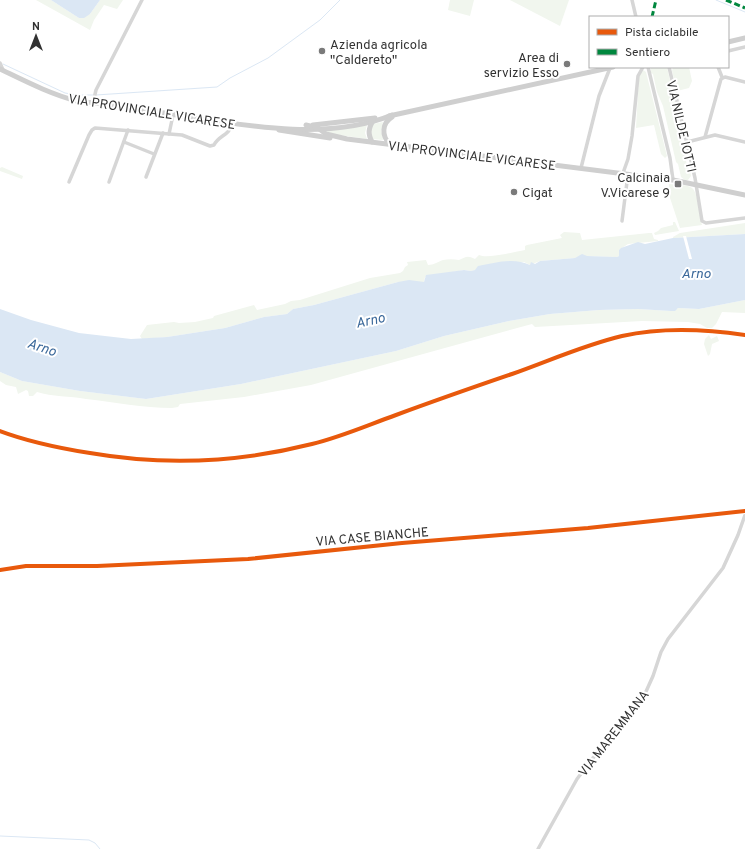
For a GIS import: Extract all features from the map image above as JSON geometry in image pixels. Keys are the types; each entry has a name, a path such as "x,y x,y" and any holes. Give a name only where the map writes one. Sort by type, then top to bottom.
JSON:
{"main road":[{"path":"729,42 745,38"},
{"name":"VIA PROVINCIALE VICARESE","path":"1,67 66,98 232,124 262,127 320,129 372,122 392,115"},
{"name":"VIA PROVINCIALE VICARESE","path":"262,127 341,123 392,115 607,68"},
{"path":"391,144 384,137 385,124 390,118 403,113"},
{"path":"372,142 369,136 369,130 372,122 380,117"},
{"name":"VIA PROVINCIALE VICARESE","path":"306,125 320,129 326,134 347,140"},
{"name":"VIA PROVINCIALE VICARESE","path":"262,127 290,133 391,144 673,180 745,195"}],"street":[{"path":"93,103 95,94 142,0"},
{"path":"632,0 636,16"},
{"path":"729,51 745,47"},
{"path":"581,168 599,96 612,68"},
{"path":"622,221 638,76 642,68"},
{"path":"648,68 670,158 673,180"},
{"name":"VIA NILDE IOTTI","path":"669,68 696,184 701,218 704,223 745,218"},
{"path":"718,68 722,77"},
{"path":"705,137 720,79 722,77"},
{"path":"722,77 745,82"},
{"path":"169,134 173,115"},
{"path":"69,182 92,130 99,128 182,135 210,146 214,145 228,133 232,124"},
{"path":"109,182 128,130"},
{"path":"146,177 163,133"},
{"path":"687,142 718,135 745,142"},
{"path":"124,142 154,154"},
{"name":"VIA CASE BIANCHE","path":"0,570 26,566 97,566 248,559 402,543 588,528 745,511"},
{"name":"VIA MAREMMANA","path":"538,849 577,779 592,758 627,719 644,696 661,652 668,639 723,568 738,535 745,515"}],"shaded area":[{"path":"36,0 51,0 79,18 90,14 100,0 123,0 117,9 104,5 94,20 90,30"},
{"path":"450,0 474,0 470,16 448,10"},
{"path":"510,0 569,0 560,26"},
{"path":"651,68 667,68 676,107 673,108 687,165 689,165 691,176 688,180 681,177 663,106 657,92 653,74 651,73"},
{"path":"673,68 689,68 692,81 689,88 677,91 672,71"},
{"path":"643,70 646,72 667,156 665,158 661,154 654,125 636,128 639,76"},
{"path":"383,122 381,131 383,140 372,139 370,129 373,124"},
{"path":"367,125 365,133 367,139 332,134 324,130"},
{"path":"2,167 23,176 22,179 0,171 0,168"},
{"path":"669,184 687,186 694,190 702,225 680,228 670,198"},
{"path":"673,222 675,222 679,231 655,235 654,233 661,228 673,225"},
{"path":"745,223 745,234 673,238 680,233"},
{"path":"564,232 580,233 582,240 652,233 654,239 658,241 628,244 619,250 619,256 617,257 581,256 575,258 540,261 530,265 524,262 471,271 464,270 425,277 424,282 421,283 398,282 314,305 293,309 287,314 264,317 225,328 167,337 142,339 140,336 147,325 174,322 195,322 254,305 257,310 285,304 370,278 400,273 408,265 407,262 426,260 428,265 430,265 445,260 459,260 465,257 475,259 479,255 494,256 508,254 525,250 525,246 527,245 562,238 560,235"},
{"path":"745,300 745,313 722,312 716,324 711,329 700,324 688,322 642,321 535,327 532,324 311,385 244,397 180,404 178,407 172,408 140,406 55,396 37,392 33,396 29,396 28,391 26,390 18,394 16,387 6,385 0,381 0,372 22,381 80,391 146,399 241,384 396,351 444,336 509,321 550,314 599,310 638,309 671,311 678,308 699,309"},
{"path":"709,335 711,339 717,336 719,341 712,344 710,354 708,356 704,344 705,339"}],"water":[{"path":"51,0 100,0 90,14 84,18 79,18"},
{"name":"Arno","path":"745,234 745,300 699,309 678,308 675,311 638,309 599,310 550,314 509,321 444,336 396,351 241,384 146,399 80,391 22,381 0,372 0,309 31,320 79,333 131,339 167,337 225,328 264,317 287,314 293,309 314,305 398,282 409,280 424,282 426,275 464,270 471,271 475,270 478,266 497,262 517,261 530,265 531,262 535,264 540,261 575,258 582,254 587,256 617,257 619,256 619,250 621,248 638,242 645,244 673,238"}],"pier":[{"path":"683,236 686,236 692,259 689,259"}],"waterway":[{"path":"96,95 217,87 230,78 268,58 320,20 340,0"},
{"path":"716,0 745,12"},
{"path":"3,64 65,93 93,95"},
{"path":"0,836 89,840 95,843 100,849"}],"marked path":[{"path":"652,16 656,0"},
{"path":"726,0 745,8"}],"cycle path":[{"path":"0,431 44,444 118,457 173,461 229,459 284,450 333,438 580,349 622,336 668,330 699,330 745,335"},
{"path":"0,570 26,566 97,566 248,559 402,543 588,528 745,511"}],"place":[{"name":"Azienda agricola \"Caldereto\"","path":"322,51"},
{"name":"Area di servizio Esso","path":"567,64"},
{"name":"Calcinaia V.Vicarese 9","path":"678,184"},
{"name":"Cigat","path":"514,192"}]}
